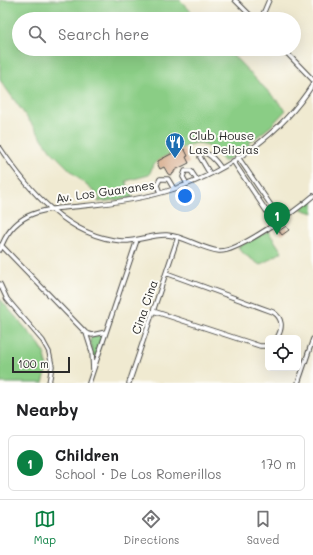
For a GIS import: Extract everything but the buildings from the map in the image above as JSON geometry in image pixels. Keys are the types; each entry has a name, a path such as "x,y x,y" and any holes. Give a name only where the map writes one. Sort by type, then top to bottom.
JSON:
{"street":[{"path":"235,0 247,12"},
{"path":"264,12 269,0"},
{"path":"290,56 313,80"},
{"name":"Av. Los Guaranes","path":"0,250 1,244 18,222 33,214 52,209 127,201 174,189 210,174 233,161 274,130 299,104 313,84"},
{"path":"0,148 19,173 52,209 73,224 95,235 114,240 137,240 164,235 178,237 213,250 223,251 230,249 275,224 313,196"},
{"path":"210,174 200,157 202,152 206,152 212,157 221,168"},
{"path":"238,157 281,220"},
{"path":"233,161 275,224"},
{"path":"186,184 183,177 185,171 191,171 197,180"},
{"path":"160,193 157,186 160,179 168,179 174,189"},
{"name":"Cina Cina","path":"129,383 178,237"},
{"path":"89,383 137,240"},
{"path":"1,244 86,333 92,352 93,371"},
{"path":"166,274 277,314 281,320 278,335"},
{"path":"0,284 7,299 43,341 50,352 52,366 49,383"},
{"path":"153,311 260,346 265,346"},
{"path":"86,333 92,335 106,332"},
{"path":"88,340 92,335"},
{"path":"298,383 313,339"}],"green space":[{"path":"0,0 180,0 191,12 12,12 12,56 234,56 286,110 271,126 249,143 250,145 224,162 209,147 197,143 157,161 149,175 126,181 133,198 98,202 100,197 51,151 0,80"},
{"path":"313,199 313,213 301,209"},
{"path":"268,231 282,252 260,265 244,254 238,247"},
{"path":"0,299 43,350 46,359 46,372 43,383 0,383"},
{"path":"93,336 103,336 94,362 90,339"}],"place":[{"name":"Club House Las Delicias","path":"175,159"},
{"name":"Children","path":"277,235"}]}
